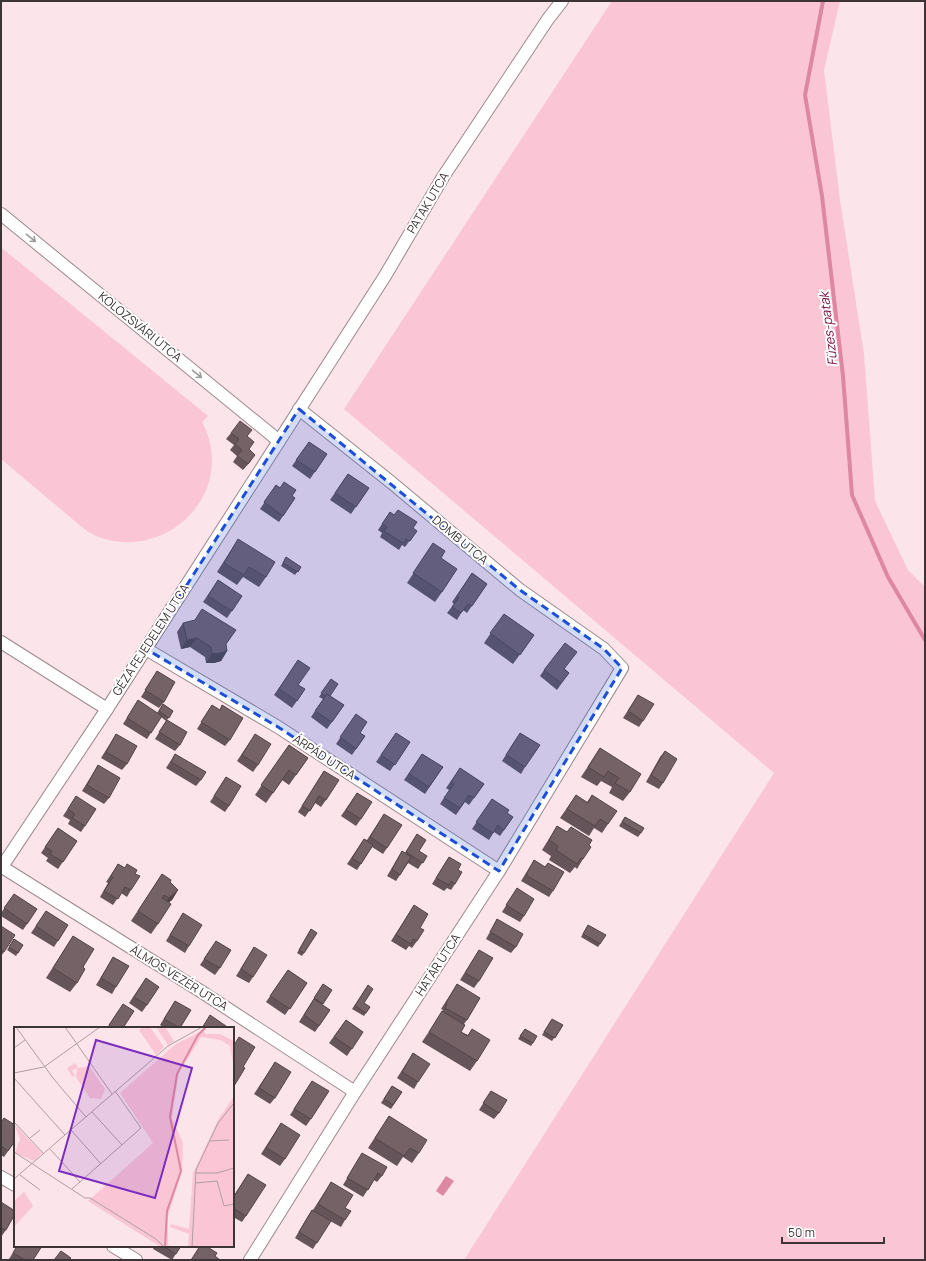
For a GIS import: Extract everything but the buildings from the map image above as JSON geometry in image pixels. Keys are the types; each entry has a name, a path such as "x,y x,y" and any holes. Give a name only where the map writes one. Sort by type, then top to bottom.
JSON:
{"street":[{"name":"PATAK UTCA","path":"299,409 385,276 443,177 548,19 562,1"},
{"name":"KOLOZSVÁRI UTCA","path":"1,214 279,441"},
{"name":"GÉZA FEJEDELEM UTCA","path":"1,867 107,709 299,409"},
{"name":"DOMB UTCA","path":"299,409 392,483 520,590 604,649 622,668"},
{"path":"1,642 107,709"},
{"name":"ÁRPÁD UTCA","path":"146,649 278,727 499,871"},
{"name":"HATÁR UTCA","path":"250,1260 355,1092 499,871 622,668"},
{"name":"ÁLMOS VEZÉR UTCA","path":"1,867 202,992 355,1092"},
{"path":"1,1177 14,1184"},
{"path":"115,1247 136,1260"}],"highlighted area":[{"path":"299,409 520,590 604,649 622,668 499,871 278,727 146,649"}],"shaded area":[{"path":"612,1 840,1 824,70 840,200 864,354 875,501 908,570 925,587 925,1260 464,1260 774,773 344,409"},
{"path":"3,249 208,416 202,422 211,448 211,473 203,496 190,515 170,530 148,540 122,542 96,536 88,532 1,459 1,250"},
{"path":"446,1176 454,1181 443,1196 436,1191"}],"waterway":[{"name":"Füzes-patak","path":"823,1 805,95 822,196 843,376 852,495 888,577 925,640"}]}
